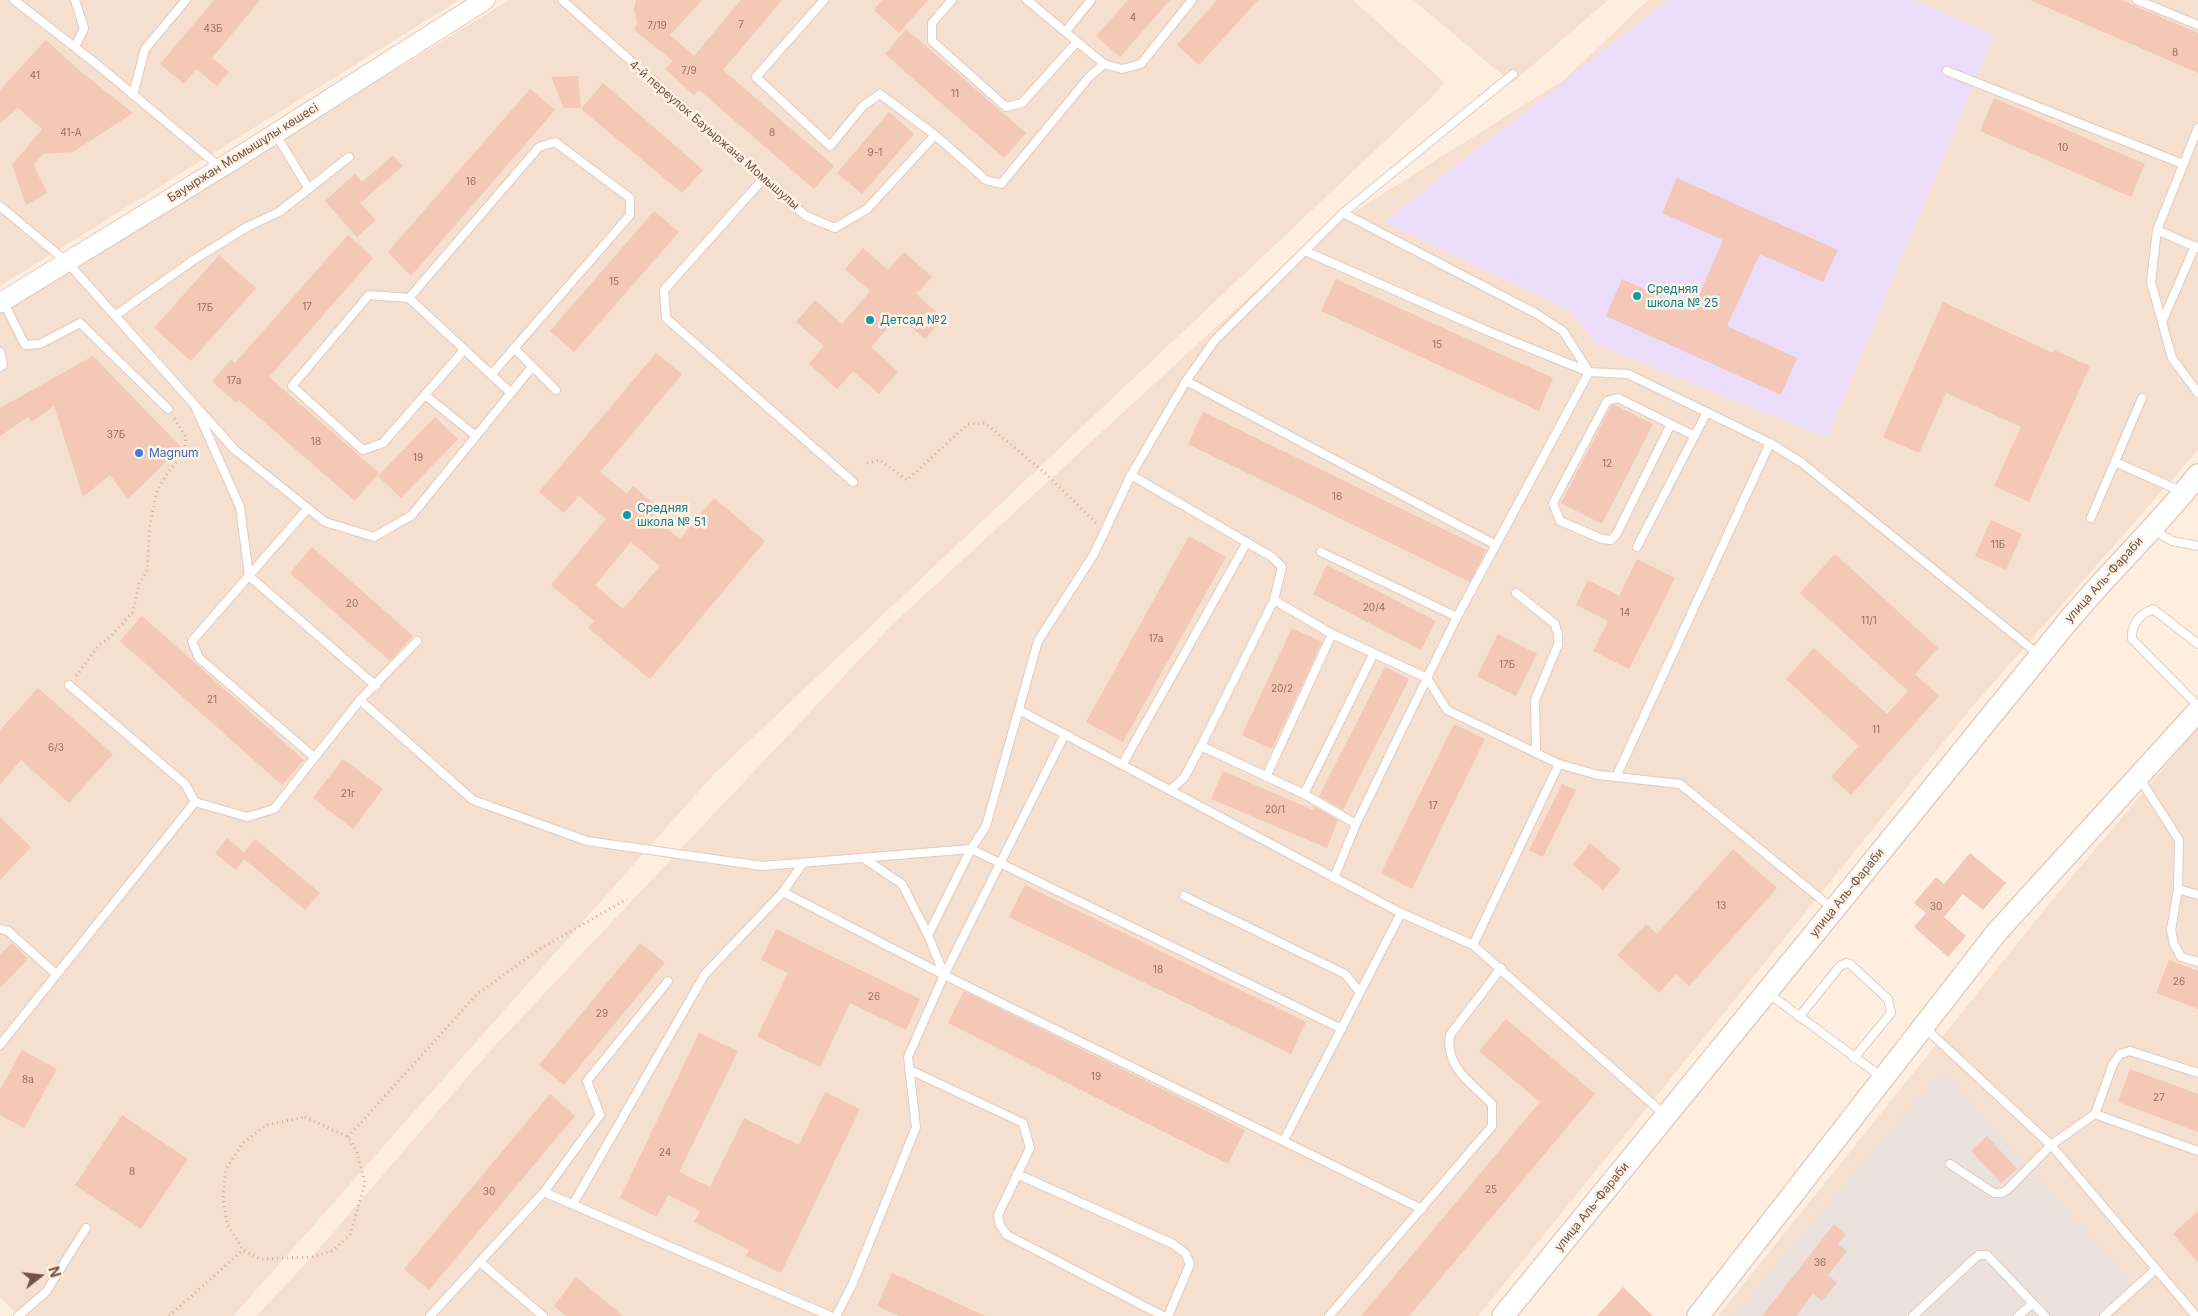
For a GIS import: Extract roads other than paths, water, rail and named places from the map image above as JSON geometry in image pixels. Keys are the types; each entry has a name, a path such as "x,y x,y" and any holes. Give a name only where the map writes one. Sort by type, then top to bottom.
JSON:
{"main road":[{"name":"улица Аль-Фараби","path":"1503,1316 1768,993 1833,909 2091,592 2198,475"},
{"path":"1698,1316 1997,932 2198,711"}],"street":[{"name":"Бауыржан Момышұлы көшесі","path":"2,302 485,0"}],"lane":[{"path":"14,0 75,47 220,167"},
{"path":"75,0 84,28 75,47"},
{"path":"133,95 146,49 186,0"},
{"name":"4-й переулок Бауыржана Момышулы","path":"562,0 806,216 835,228 867,209 935,135"},
{"path":"824,0 756,76 830,146 863,106 880,94 935,135 986,180 1001,184 1089,77 1104,64"},
{"path":"952,0 932,23 932,41 1006,107 1022,103 1076,43"},
{"path":"1027,0 1066,31 1076,43 1104,64 1122,68 1141,64 1192,0"},
{"path":"1066,31 1092,0"},
{"path":"2137,0 2198,25"},
{"path":"1947,71 2183,164"},
{"path":"928,935 971,849 986,826 1038,641 1094,554 1131,475 1186,381 1215,340 1344,213 1513,74"},
{"path":"2198,128 2157,230 2151,282 2172,358 2198,393"},
{"path":"275,133 309,189"},
{"path":"410,298 539,147 555,142 630,198 630,215 491,375"},
{"path":"116,315 192,261 247,227 279,212 349,157"},
{"path":"764,178 664,290 666,318 853,482"},
{"path":"0,206 67,262 191,398 235,450 325,522 374,538 412,515 532,367"},
{"path":"1344,213 1537,314 1563,331 1589,372"},
{"path":"2157,230 2196,247 2162,322"},
{"path":"1305,251 1485,330 1589,372 1628,374 1770,443 1802,463 2040,655"},
{"path":"464,350 383,443 363,450 292,386 369,295 410,298 511,393"},
{"path":"2,302 25,346 40,344 80,323 168,409"},
{"path":"514,348 556,390"},
{"path":"0,352 3,365 0,367"},
{"path":"1334,878 1356,824 1458,616 1589,372"},
{"path":"1186,381 1496,544"},
{"path":"425,395 476,436"},
{"path":"191,398 240,507 249,576 376,686"},
{"path":"1671,424 1616,535 1611,540 1602,539 1560,521 1553,503 1607,401 1618,398 1671,424 1695,436"},
{"path":"2091,518 2142,398"},
{"path":"1637,547 1707,412"},
{"path":"1616,777 1770,443"},
{"path":"2115,462 2184,492"},
{"path":"1131,475 1272,556 1282,567 1274,600 1201,746 1184,778 1170,790"},
{"path":"308,508 192,641 199,658 314,757"},
{"path":"2151,528 2172,541 2198,546"},
{"path":"1122,765 1247,542"},
{"path":"1321,552 1458,616"},
{"path":"1516,592 1555,624 1558,635 1558,645 1535,700 1536,753"},
{"path":"1274,600 1332,634 1427,678 1447,710 1559,764 1598,775 1680,784 1833,909"},
{"path":"2198,644 2153,609 2136,620 2131,630 2132,639 2198,706"},
{"path":"1266,777 1332,634"},
{"path":"69,685 185,784 195,802 247,817 274,809 360,700 376,686 417,641"},
{"path":"1304,794 1374,653"},
{"path":"360,700 474,800 587,841 762,866 971,849 1342,1029"},
{"path":"1019,710 1401,913 1473,945 1666,1117"},
{"path":"836,1316 853,1283 916,1127 908,1057 944,974 1065,734"},
{"path":"1201,746 1304,794 1356,824"},
{"path":"1473,945 1559,764"},
{"path":"2138,777 2179,840 2178,889 2171,930 2174,944 2181,957 2198,962"},
{"path":"0,1045 195,802"},
{"path":"863,858 902,884 928,935 944,974"},
{"path":"573,1204 705,974 783,892 803,862"},
{"path":"2178,889 2198,895"},
{"path":"783,892 944,974 1284,1140 1422,1210"},
{"path":"1184,896 1345,974 1359,991"},
{"path":"1284,1140 1342,1029 1359,991 1401,913"},
{"path":"0,929 8,931 56,974"},
{"path":"1799,1017 1840,966 1846,963 1850,964 1888,999 1891,1014 1854,1058"},
{"path":"1328,1316 1422,1210 1492,1126 1492,1104 1451,1062 1448,1048 1450,1035 1501,968"},
{"path":"430,1316 544,1192 600,1115 588,1082 668,981"},
{"path":"1768,993 1854,1058 1884,1078"},
{"path":"1924,1026 2051,1145 2196,1316"},
{"path":"1950,1164 1994,1193 2002,1193 2051,1145 2095,1114 2113,1064 2120,1054 2130,1051 2198,1073"},
{"path":"910,1070 1023,1123 1030,1148 998,1215 1000,1225 1007,1235 1163,1316"},
{"path":"2095,1114 2198,1151"},
{"path":"1017,1174 1173,1244 1185,1253 1190,1264 1168,1316"},
{"path":"544,1192 830,1316"},
{"path":"18,1316 46,1292 86,1228"},
{"path":"1913,1316 1979,1255 1987,1255 2045,1316"},
{"path":"480,1262 543,1316"},
{"path":"2104,1316 2156,1269"},
{"path":"2018,1316 2033,1302"}],"place":[{"name":"Средняя школа № 25","path":"1637,296"},
{"name":"Детсад №2","path":"870,320"},
{"name":"Magnum","path":"139,453"},
{"name":"Средняя школа № 51","path":"627,515"}]}
